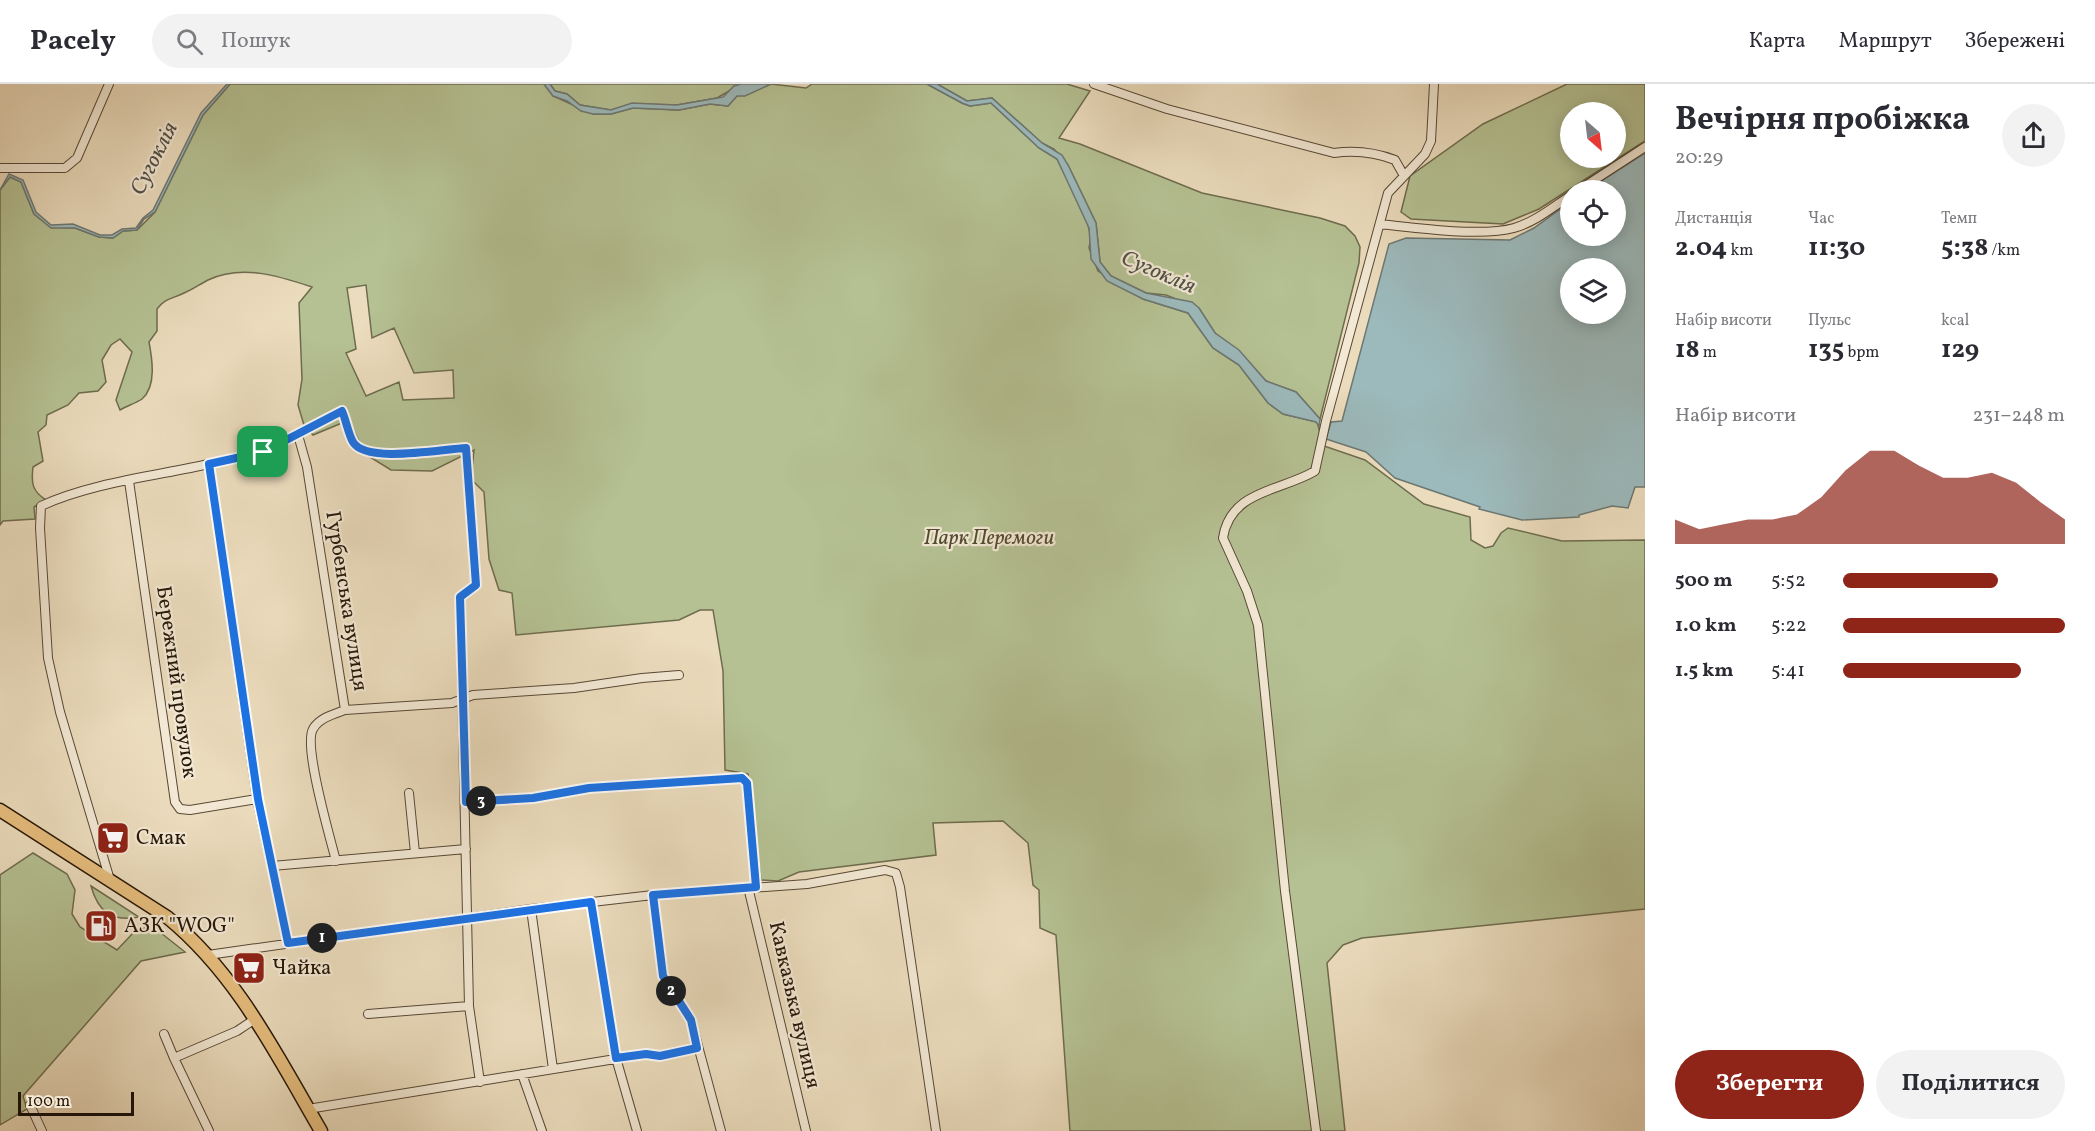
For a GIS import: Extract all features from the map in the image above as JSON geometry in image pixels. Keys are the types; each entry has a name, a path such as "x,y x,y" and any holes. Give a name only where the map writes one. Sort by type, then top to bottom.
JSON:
{"main road":[{"path":"0,810 167,917 208,955 255,1019 321,1131"}],"street":[{"path":"0,168 65,168 77,158 109,84"},
{"path":"1094,84 1167,109 1334,153 1351,151 1384,156 1395,160 1403,174"},
{"path":"1316,1131 1286,902 1258,625 1247,591 1223,538 1232,515 1242,504 1271,488 1315,471 1320,443 1388,192 1403,174 1425,154 1431,141 1434,84"},
{"path":"1594,180 1645,147"},
{"path":"1380,224 1447,229 1513,228 1528,222 1560,202"},
{"path":"110,880 60,712 48,658 40,528 41,506 55,500 129,481 263,452 342,411 353,443 362,450 388,454 466,448 476,585 460,597 462,700 469,1006 480,1082"},
{"name":"Гурбенська вулиця","path":"298,435 308,467 345,710 323,720 314,727 310,736 315,771 336,861"},
{"path":"209,464 258,799 288,943"},
{"name":"Бережний провулок","path":"129,481 175,802 180,808 190,810 258,799"},
{"path":"345,710 462,700 473,695 574,688 679,675"},
{"name":"Кавказька вулиця","path":"466,802 533,798 589,788 742,778 747,783 752,887 806,1131"},
{"path":"409,793 416,853"},
{"path":"272,866 466,849"},
{"path":"208,955 468,920 531,909 653,895 807,884 885,870 897,873 936,1131"},
{"path":"653,895 663,976 691,1020 721,1131"},
{"path":"591,902 616,1058 637,1131"},
{"path":"531,909 553,1069"},
{"path":"368,1014 469,1006"},
{"path":"174,1058 237,1031 255,1019"},
{"path":"164,1034 209,1131"},
{"path":"308,1108 480,1082 616,1058 646,1054 660,1056 697,1048"},
{"path":"522,1074 542,1131"},
{"path":"30,1105 42,1131"}],"green space":[{"name":"Парк Перемоги","path":"230,84 544,84 553,96 593,114 611,114 633,108 679,110 710,104 728,106 737,96 771,84 806,88 812,84 927,84 970,106 991,103 1039,148 1057,159 1086,217 1091,237 1089,248 1098,271 1143,299 1188,313 1213,348 1239,365 1268,403 1283,414 1317,422 1324,446 1365,460 1424,504 1470,517 1471,540 1485,548 1493,546 1501,533 1508,528 1562,541 1645,540 1645,909 1362,938 1343,945 1327,963 1345,1131 1070,1131 1056,935 1040,928 1039,890 1033,885 1028,843 1003,821 933,823 936,855 799,872 778,881 761,880 748,774 725,770 723,671 713,610 700,610 679,620 516,635 512,593 499,590 489,559 484,492 471,479 474,450 432,471 391,470 365,454 349,420 313,435 304,425 298,405 302,379 299,303 312,287 260,273 234,273 208,280 163,303 157,309 157,331 149,342 152,379 147,393 142,399 120,410 116,400 132,352 120,339 111,345 102,360 106,382 98,391 79,393 68,405 47,415 46,425 38,432 43,461 33,467 32,478 35,490 46,500 34,507 35,519 3,521 0,525 0,190 10,177 21,182 34,214 51,227 75,228 99,237 113,238 123,231 137,230 155,212 203,115","holes":["366,285 372,338 394,328 414,373 453,370 454,398 403,400 399,382 366,396 346,353 356,349 347,288"]},
{"path":"550,84 741,84 717,98 677,105 632,104 611,110 580,105 567,94 555,91"},
{"path":"937,84 1067,84 1090,91 1059,138 1080,144 1202,193 1320,218 1345,226 1355,236 1360,247 1359,263 1320,419 1296,392 1266,381 1239,351 1215,333 1199,308 1166,295 1146,293 1111,276 1100,262 1096,223 1068,165 1054,149 1042,143 992,98 967,101"},
{"path":"1567,84 1645,84 1645,141 1626,153 1626,102 1560,102 1560,168 1603,168 1584,180 1560,180 1560,196 1539,209 1503,224 1411,219 1401,212 1410,176 1483,124"},
{"path":"33,853 67,874 75,890 72,914 80,927 117,950 133,933 151,925 185,952 141,961 23,1096 27,1109 0,1125 0,875"},
{"path":"91,886 139,917 121,918 108,913 98,903"}],"water":[{"path":"227,84 230,84 203,115 155,212 144,219 137,230 123,231 113,238 99,237 75,228 51,228 34,214 21,182 10,177 0,190 9,174 23,180 36,212 51,225 73,224 100,235 112,235 122,229 136,228 143,218 153,210 201,113"},
{"path":"544,84 550,84 555,91 567,94 580,105 611,110 632,103 677,105 723,97 734,86 741,84 771,84 745,96 737,96 728,106 710,104 679,110 633,108 611,114 593,114 581,111 567,101 553,96"},
{"path":"927,84 937,84 967,101 992,98 1042,143 1062,155 1096,223 1100,262 1111,276 1146,293 1192,302 1199,308 1215,333 1239,350 1266,381 1296,392 1320,419 1319,426 1316,422 1283,414 1268,403 1239,365 1213,348 1188,313 1143,299 1107,281 1091,259 1089,228 1057,159 1039,148 991,103 970,106"},
{"path":"1645,153 1645,487 1635,487 1628,508 1612,506 1579,515 1579,517 1522,520 1479,509 1480,507 1395,478 1366,452 1326,439 1331,422 1342,421 1389,244 1406,238 1510,240 1534,228 1560,209 1560,246 1626,246 1626,180 1603,180 1621,168 1626,168 1626,165"}],"place":[{"name":"Смак","path":"113,838"},
{"name":"АЗК \"WOG\"","path":"101,926"},
{"name":"Чайка","path":"249,968"}],"route":[{"path":"342,411 353,443 362,450 388,454 466,448 476,585 460,597 466,802 533,798 589,788 742,778 747,783 756,887 653,895 663,976 679,1005 691,1020 697,1048 660,1056 646,1054 616,1058 591,902 288,943 258,799 209,464 263,452 342,411"}],"water label":[{"name":"Сугоклія","path":"155,159"},
{"name":"Сугоклія","path":"1158,273"}]}
